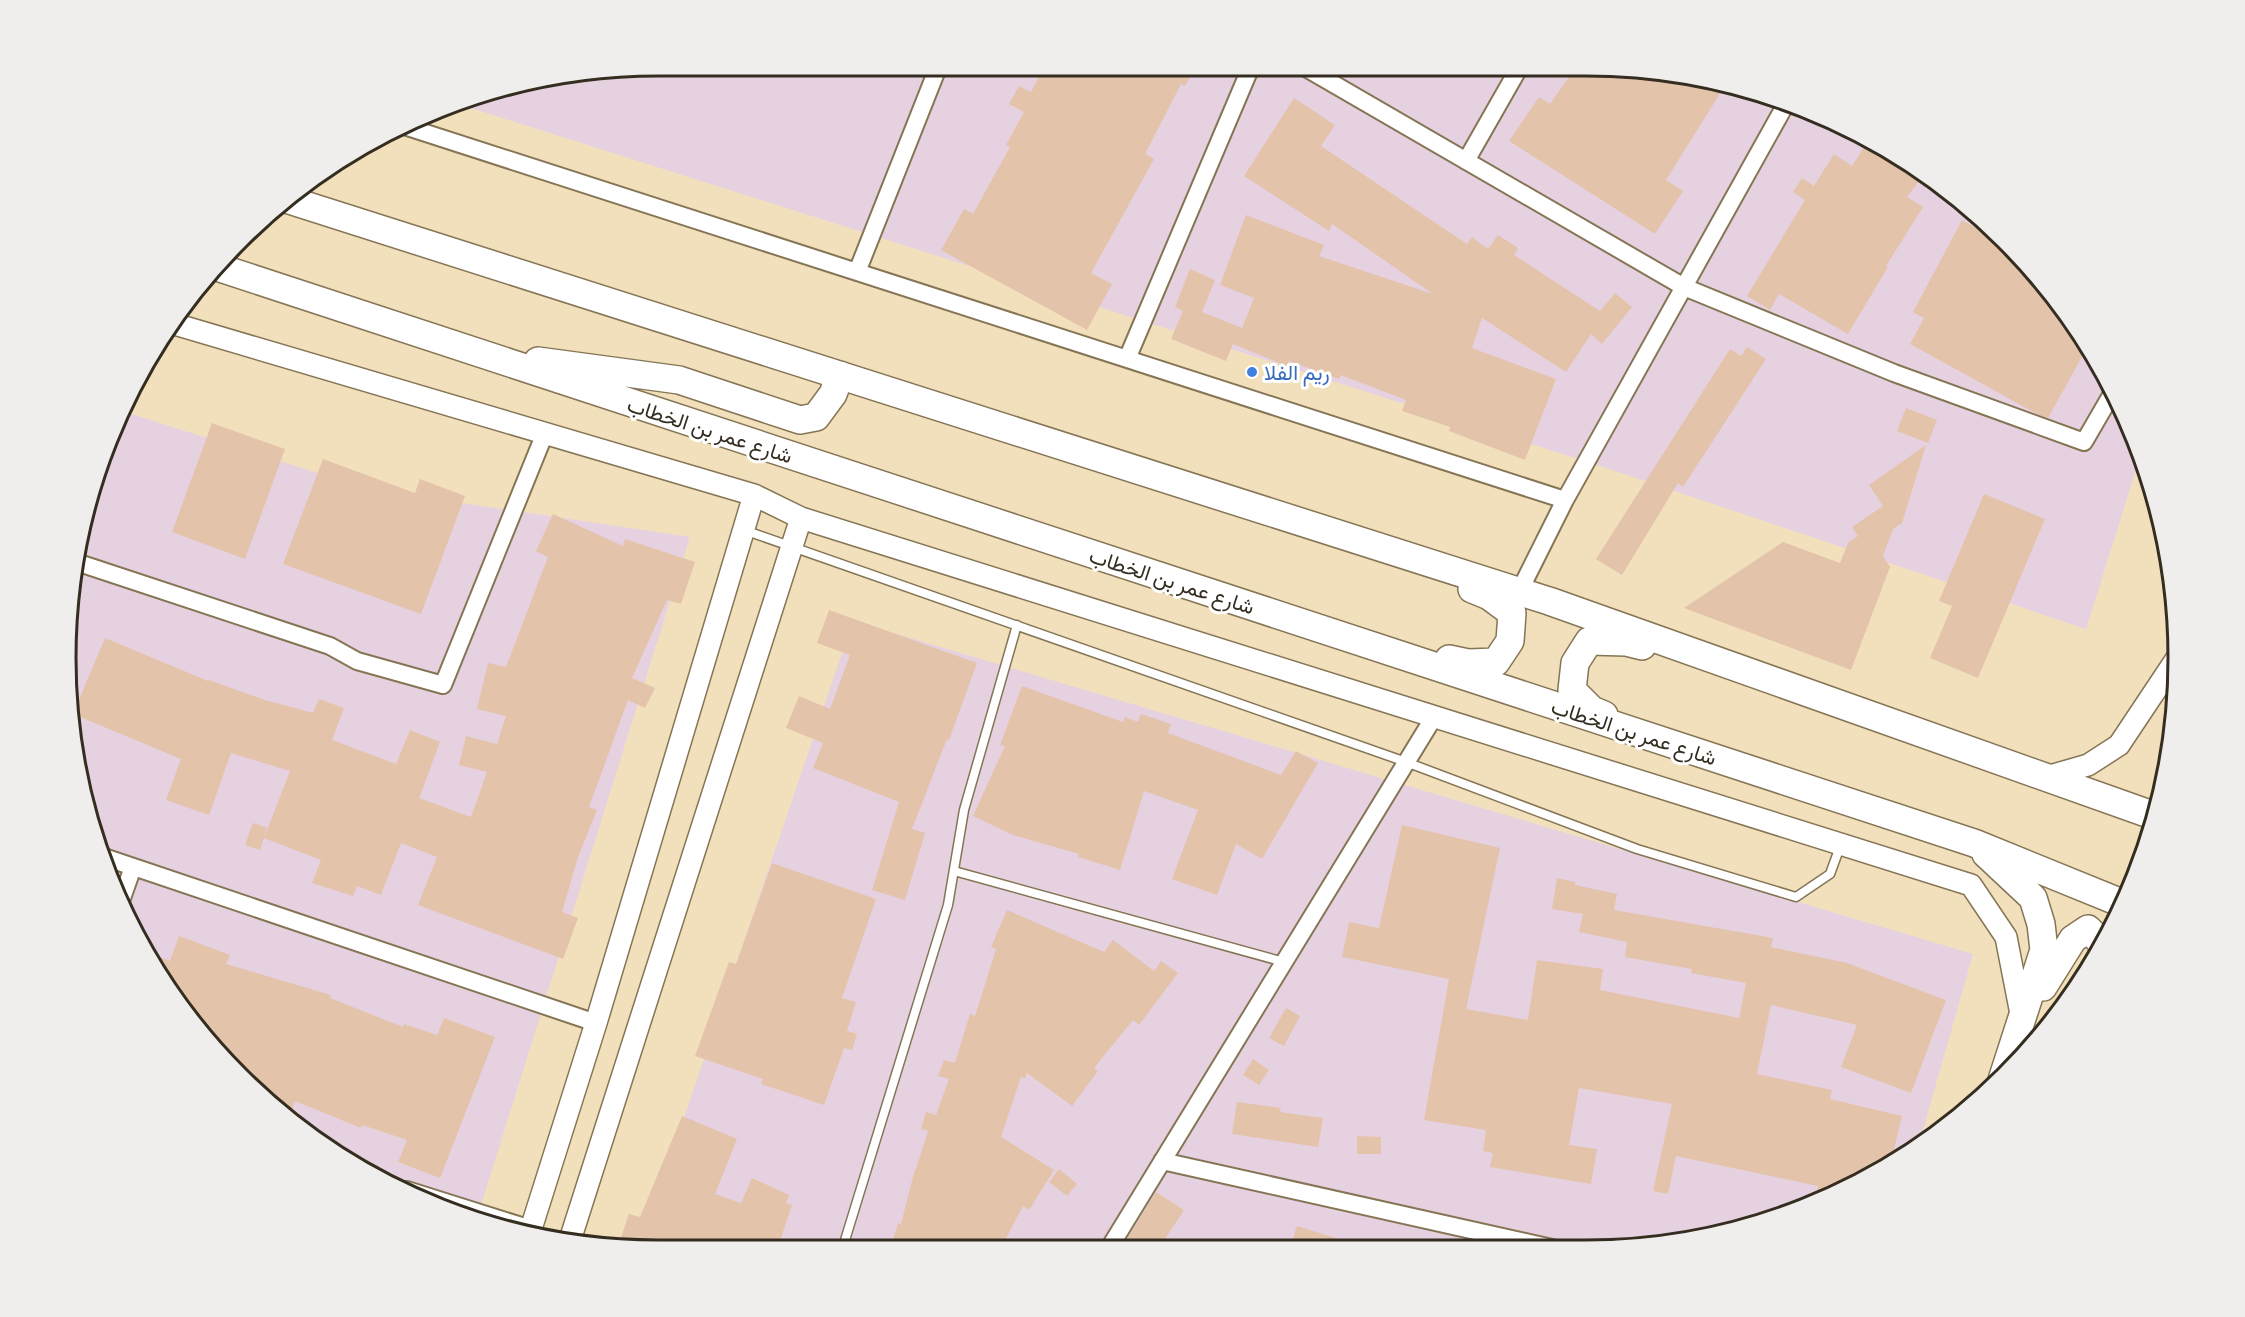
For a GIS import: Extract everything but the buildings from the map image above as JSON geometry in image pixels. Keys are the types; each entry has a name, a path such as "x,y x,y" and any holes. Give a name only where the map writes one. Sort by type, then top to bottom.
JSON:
{"main road":[{"path":"297,203 1520,592 2148,814"},
{"name":"شارع عمر بن الخطاب","path":"226,270 1974,843 2112,906"},
{"path":"471,352 679,380 800,420 816,417 833,394 840,375"},
{"path":"1345,637 1468,663 1496,662 1510,641 1512,613 1489,596 1359,540"},
{"path":"1728,762 1592,710 1572,690 1575,663 1589,641 1626,642 1743,670"},
{"path":"1974,843 2033,898 2042,924 2044,950 2009,1058"},
{"path":"2022,1018 2073,939 2088,929 2097,938"}],"street":[{"path":"857,272 935,76"},
{"path":"1127,359 1247,76"},
{"path":"1320,76 1684,287 1894,373 2084,442 2108,401"},
{"path":"1466,161 1514,76"},
{"path":"1520,592 1565,500 1782,110"},
{"path":"416,130 1565,500"},
{"path":"181,326 754,495 801,518 1971,885 2006,937 2022,1018"},
{"path":"84,565 330,646 357,661 444,685 545,433"},
{"path":"531,1226 596,1023 754,495"},
{"path":"572,1234 801,518"},
{"path":"2043,778 2088,765 2119,746 2168,672"},
{"path":"1114,1240 1434,717"},
{"path":"113,860 596,1023"},
{"path":"125,890 133,867"},
{"path":"1162,1161 1515,1240"}],"lane":[{"path":"744,530 1406,762 1637,849 1796,897 1830,874 1841,844"},
{"path":"845,1240 948,905 964,810 1017,625"},
{"path":"954,871 1284,962"}],"shaded area":[{"path":"658,76 1586,76 1662,81 1700,88 1774,107 1844,137 1878,154 1910,175 1970,221 2024,275 2070,335 2108,401 2137,468 2086,629 1594,464 470,108 508,96 583,81"},
{"path":"131,414 368,489 690,537 479,1212 471,1210 367,1163 304,1120 275,1096 247,1070 197,1013 154,950 137,916 107,846 96,809 81,734 78,697 76,658 81,583 96,508 107,471"},
{"path":"853,621 1973,954 1922,1133 1878,1163 1809,1196 1774,1210 1700,1229 1662,1236 1586,1240 643,1240"}],"place":[{"name":"ريم الفلا","path":"1252,372"}]}
